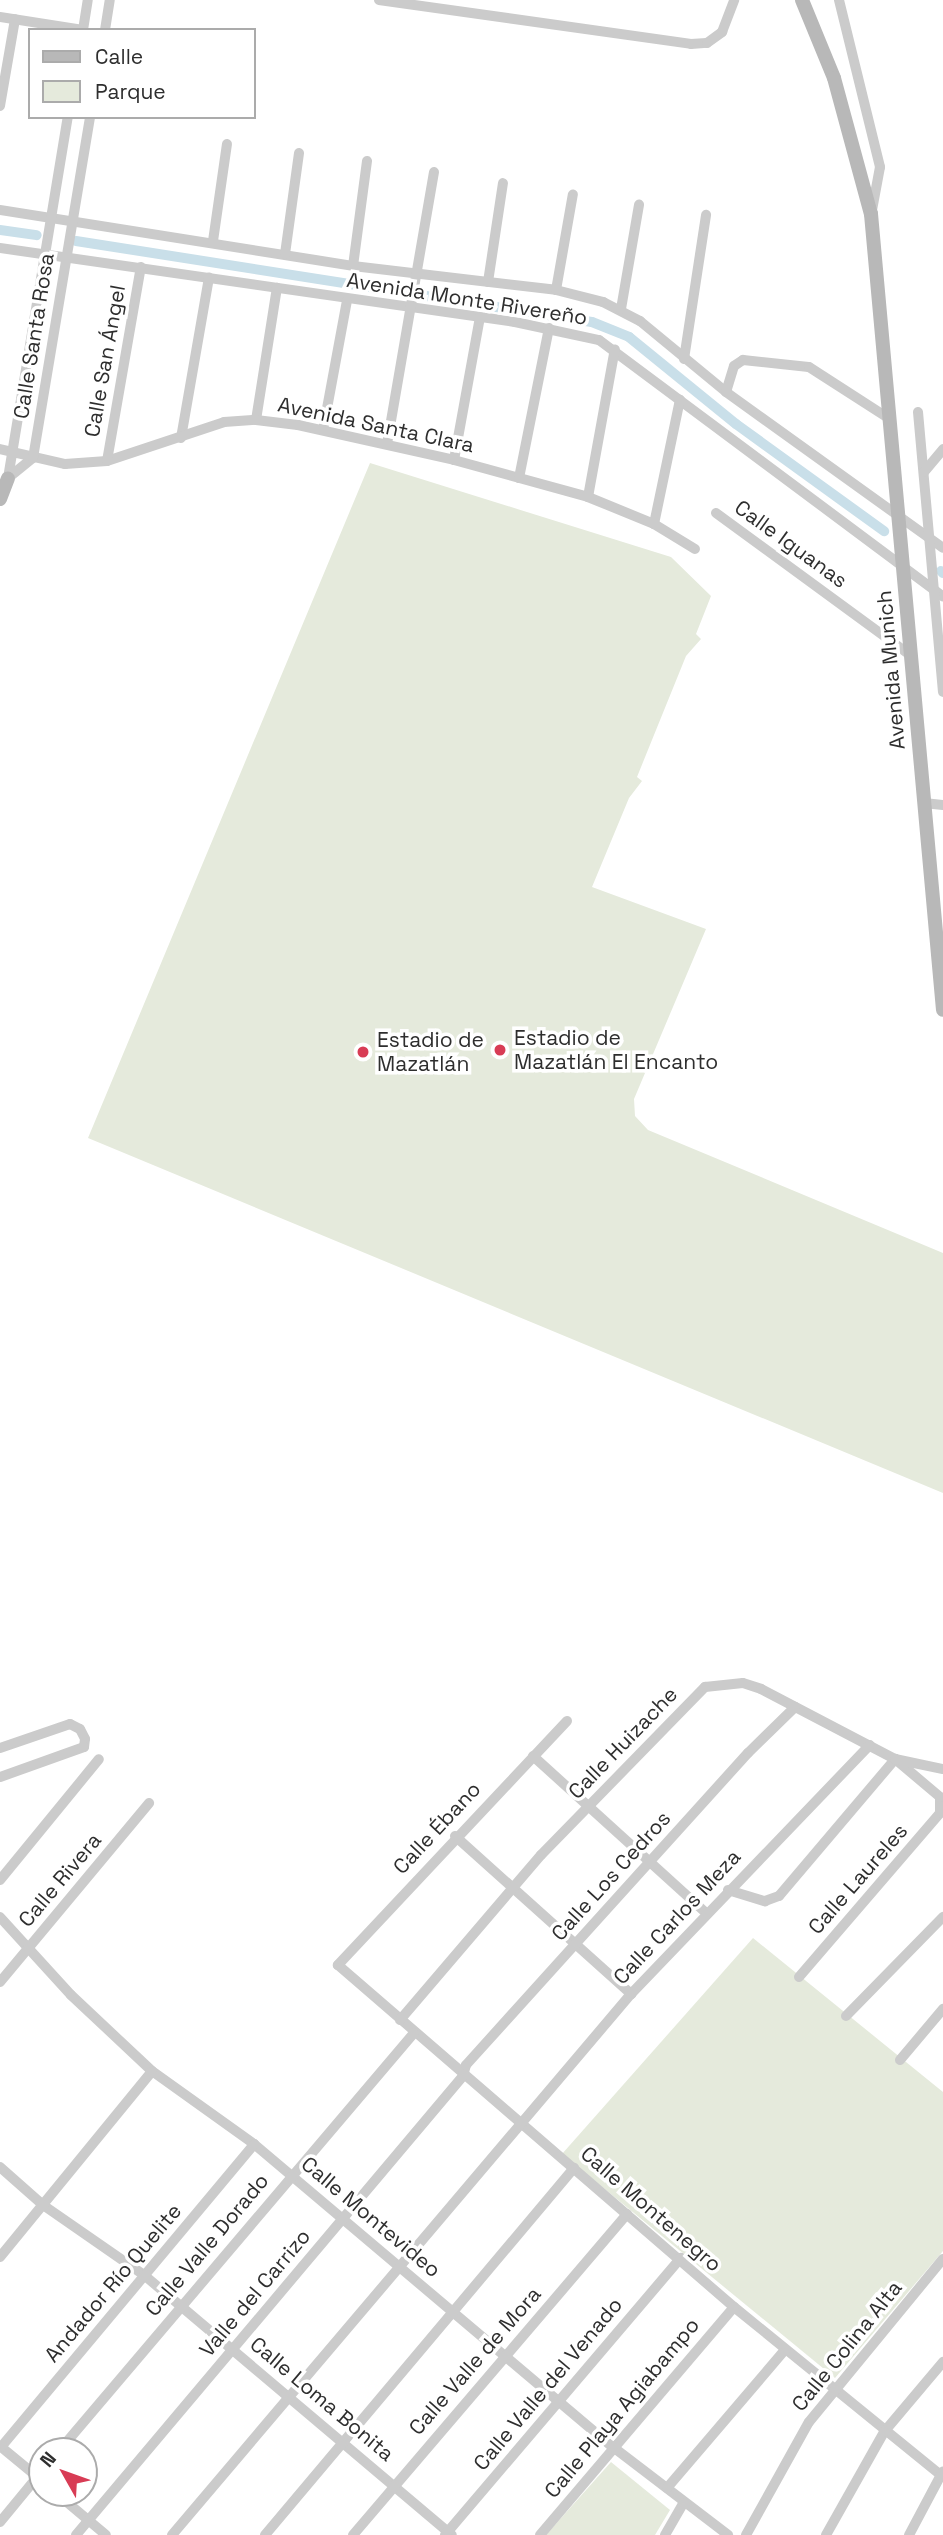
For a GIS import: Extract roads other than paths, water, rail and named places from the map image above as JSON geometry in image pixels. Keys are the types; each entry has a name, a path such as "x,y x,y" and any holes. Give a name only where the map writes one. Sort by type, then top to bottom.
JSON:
{"main road":[{"name":"Avenida Munich","path":"802,0 834,78 871,214 943,1010"},
{"path":"0,499 8,478"}],"street":[{"path":"83,28 88,0"},
{"path":"105,28 110,0"},
{"path":"379,0 691,44 707,43 722,32 734,0"},
{"path":"839,0 880,167 871,214"},
{"path":"0,17 71,28"},
{"path":"0,106 15,19"},
{"name":"Calle Santa Rosa","path":"8,478 68,119"},
{"name":"Calle Santa Rosa","path":"33,458 90,119"},
{"path":"213,241 228,144"},
{"path":"285,254 299,153"},
{"path":"353,266 367,162"},
{"path":"387,444 435,172"},
{"path":"488,282 503,183"},
{"path":"556,290 573,194"},
{"path":"621,309 639,205"},
{"name":"Avenida Monte Rivereño","path":"0,210 213,241 353,266 556,290 621,309 726,392 943,548"},
{"path":"684,359 706,215"},
{"name":"Avenida Monte Rivereño","path":"0,248 480,317 590,337 615,349 943,596"},
{"name":"Calle San Ángel","path":"107,461 141,267"},
{"path":"181,438 209,277"},
{"path":"256,420 278,288"},
{"path":"323,430 347,300"},
{"path":"454,460 480,317"},
{"path":"519,478 549,328"},
{"path":"588,497 615,349"},
{"path":"726,392 734,366 743,360 803,366 831,377 888,418"},
{"path":"654,524 680,400"},
{"path":"918,412 943,691"},
{"name":"Avenida Santa Clara","path":"0,449 65,464 107,461 224,422 256,420 323,430 387,444 588,497 654,524 695,549"},
{"path":"924,472 943,449"},
{"path":"8,478 33,458"},
{"name":"Calle Iguanas","path":"716,513 910,655"},
{"path":"924,803 943,805"},
{"name":"Calle Huizache","path":"400,2020 513,1889 705,1687 743,1683 895,1759 943,1769"},
{"name":"Calle Los Cedros","path":"463,2076 466,2065 575,1942 795,1707"},
{"name":"Calle Ébano","path":"338,1965 455,1836 567,1721"},
{"path":"0,1748 70,1724 84,1733 84,1747 0,1777"},
{"name":"Calle Carlos Meza","path":"172,2535 288,2395 523,2125 631,1994 705,1912 870,1745"},
{"path":"533,1756 652,1860 705,1912"},
{"path":"0,1880 99,1759"},
{"path":"728,1890 765,1900 779,1896 895,1759 942,1798"},
{"name":"Calle Laureles","path":"799,1977 942,1798"},
{"name":"Calle Rivera","path":"0,1982 149,1803"},
{"path":"455,1836 631,1994"},
{"name":"Calle Montevideo","path":"0,1917 71,1995 152,2071 254,2144 613,2448 667,2488 683,2504 728,2535"},
{"path":"846,2016 943,1917"},
{"name":"Calle Montenegro","path":"338,1965 463,2076 681,2258 785,2350 884,2432 942,2474"},
{"path":"900,2060 943,2009"},
{"name":"Calle Valle Dorado","path":"71,2437 414,2033"},
{"path":"0,2257 152,2071"},
{"name":"Valle del Carrizo","path":"76,2535 463,2076"},
{"name":"Andador Río Quelite","path":"1,2446 254,2144"},
{"name":"Calle Loma Bonita","path":"0,2167 43,2204 144,2275 181,2305 449,2534"},
{"path":"265,2535 341,2441 574,2168"},
{"name":"Calle Valle de Mora","path":"353,2535 627,2214"},
{"name":"Calle Valle del Venado","path":"449,2534 681,2258"},
{"name":"Calle Colina Alta","path":"746,2535 809,2422 833,2389 943,2259"},
{"name":"Calle Playa Agiabampo","path":"540,2535 734,2307"},
{"path":"667,2488 785,2350"},
{"path":"826,2535 884,2432 943,2362"},
{"path":"1,2446 28,2467"},
{"path":"909,2535 942,2474"},
{"path":"0,2522 28,2490"},
{"path":"665,2535 683,2504"},
{"path":"73,2507 106,2535"}],"waterway":[{"path":"0,230 37,235"},
{"path":"76,241 592,322 629,337 736,424 884,531"}],"place":[{"name":"Estadio de Mazatlán El Encanto","path":"500,1050"},
{"name":"Estadio de Mazatlán","path":"363,1052"}]}
